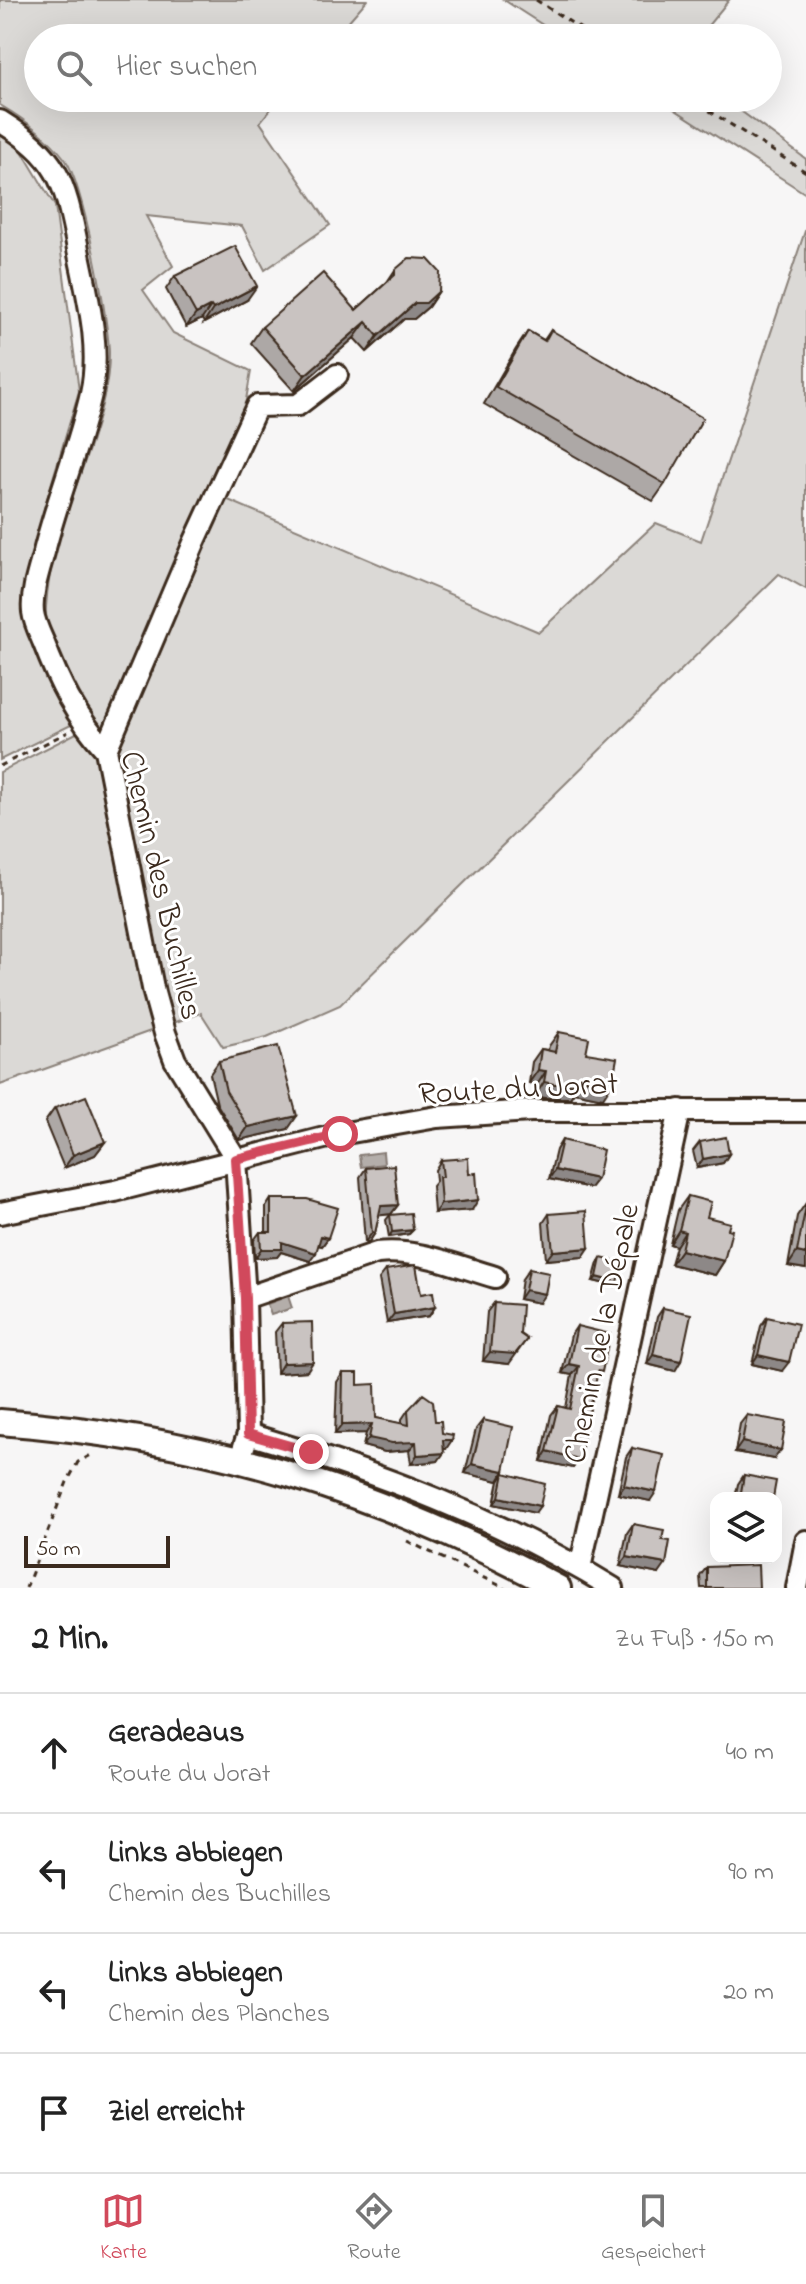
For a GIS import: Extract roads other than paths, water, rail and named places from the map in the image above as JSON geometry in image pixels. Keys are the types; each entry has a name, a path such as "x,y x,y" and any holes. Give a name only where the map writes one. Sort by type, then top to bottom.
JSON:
{"main road":[{"path":"0,1422 106,1432 240,1459 295,1474 405,1513 497,1555 558,1588"}],"street":[{"name":"Chemin des Buchilles","path":"0,121 27,137 55,167 68,200 96,353 91,393 53,515 37,577 33,612 58,680 83,725 106,750 154,993 175,1060 236,1159 245,1298 248,1434 240,1459"},
{"path":"106,750 194,543 257,406 298,405 337,375"},
{"name":"Chemin de la Dépale","path":"580,1568 680,1110"},
{"name":"Route du Jorat","path":"0,1213 115,1191 340,1134 437,1117 531,1111 806,1111"},
{"path":"245,1298 377,1253 392,1251 409,1252 495,1277"},
{"path":"248,1434 311,1452 443,1500 506,1528 613,1588"},
{"path":"797,1588 806,1541"}]}
